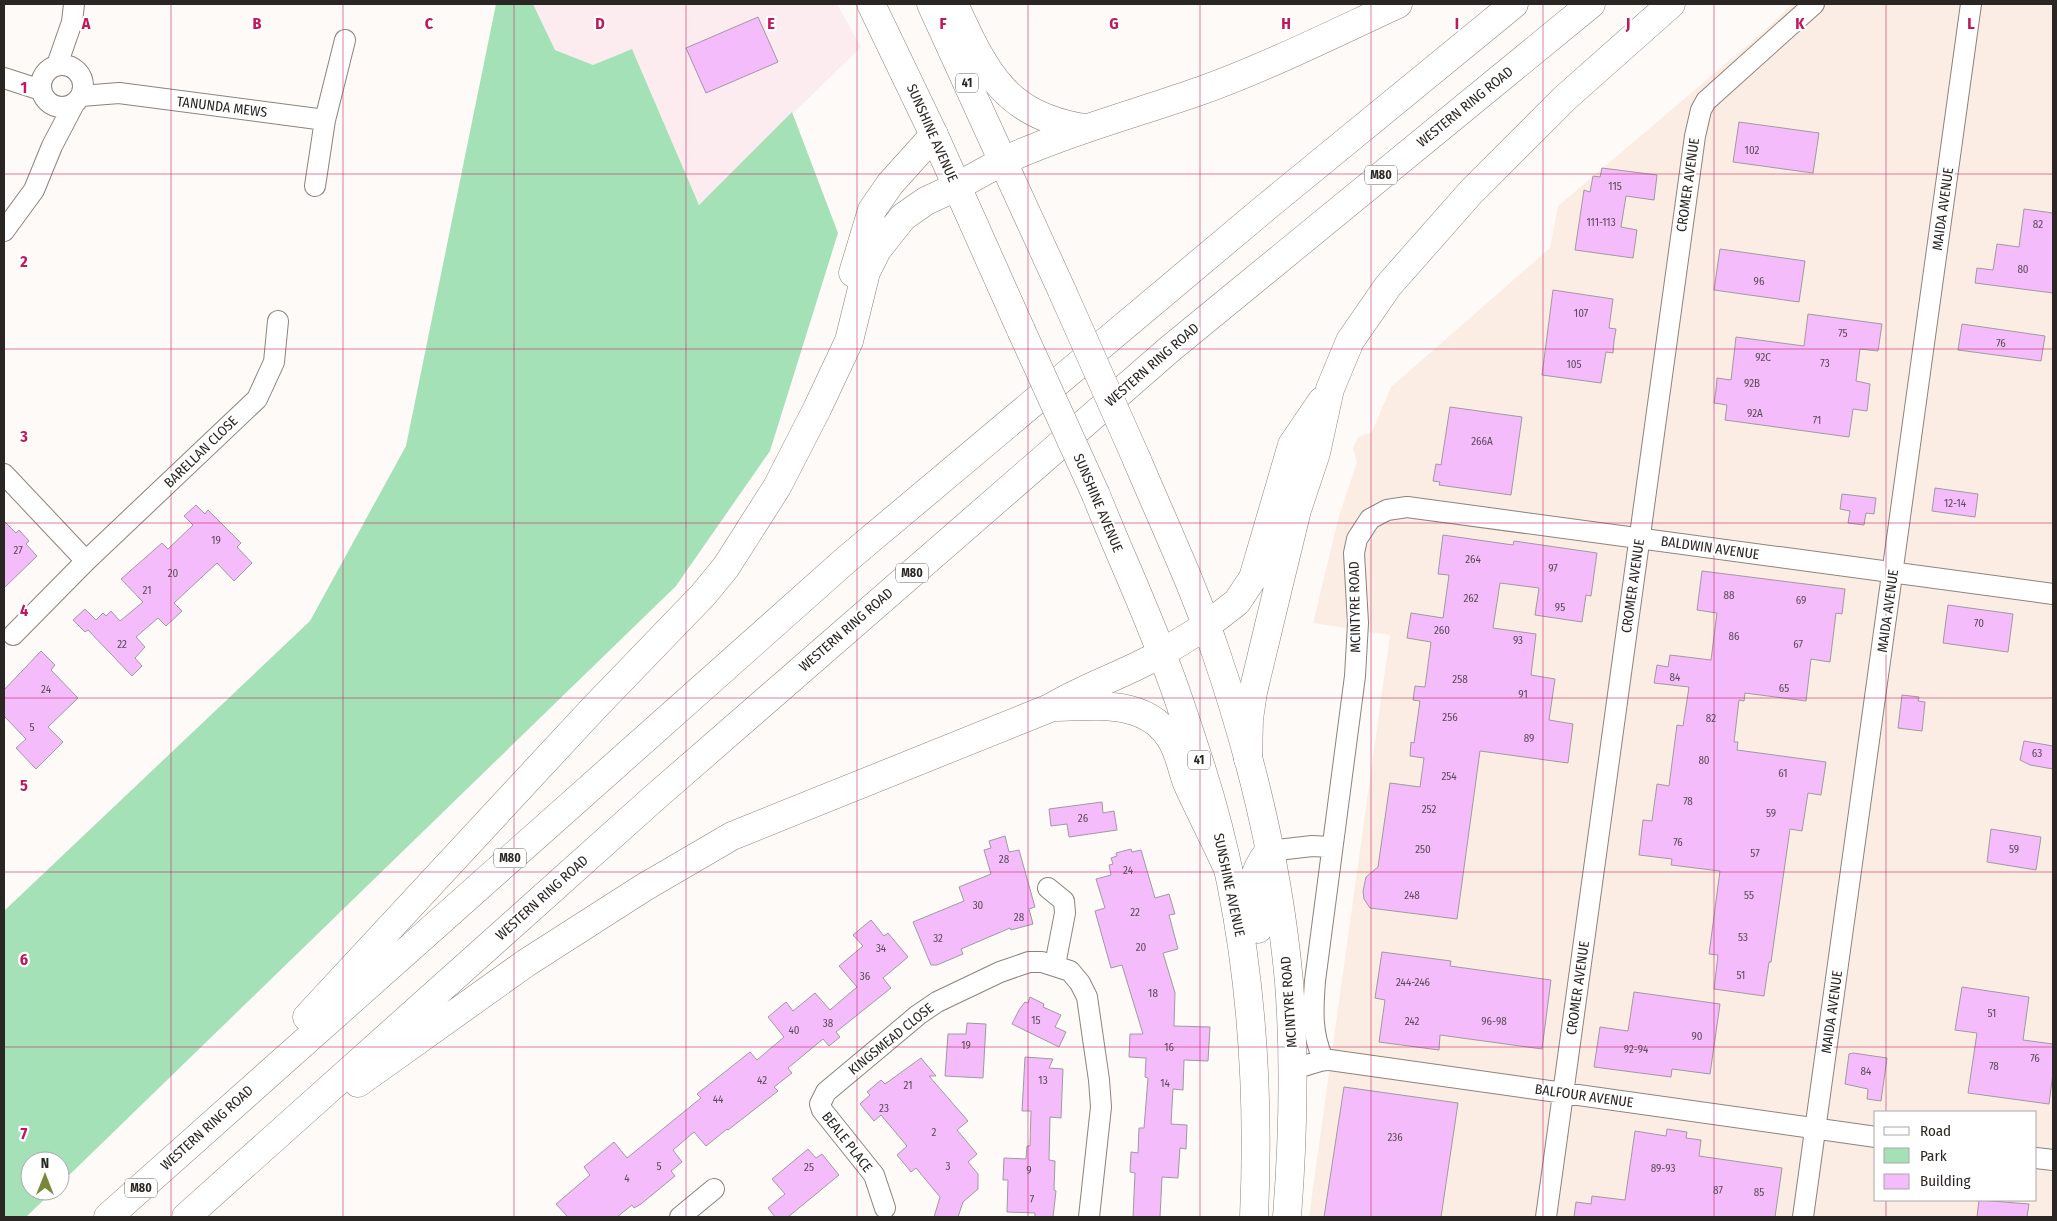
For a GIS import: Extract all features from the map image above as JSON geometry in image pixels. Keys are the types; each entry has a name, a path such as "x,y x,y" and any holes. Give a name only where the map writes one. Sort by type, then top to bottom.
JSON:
{"main road":[{"name":"SUNSHINE AVENUE","path":"871,4 934,135 1020,330 1096,495 1162,653 1198,756 1228,869 1252,1026"},
{"name":"41","path":"931,4 1137,460 1206,626 1216,652 1248,759 1269,851"},
{"path":"954,4 983,64 1010,96 1042,118 1084,128"},
{"path":"173,1158 382,939 592,709 704,595 746,538 781,479 817,410 848,341 866,272 876,250 903,217 926,201 1003,161 1084,128 1200,90 1300,49 1398,4"},
{"name":"WESTERN RING ROAD","path":"108,1217 847,559 1272,202 1514,4"},
{"name":"WESTERN RING ROAD","path":"186,1217 654,798 1171,348 1591,4"},
{"path":"1248,759 1249,719 1256,679 1297,510 1316,453 1330,389 1350,340 1388,286 1471,192 1565,98 1671,4"},
{"path":"817,410 840,330 860,244 872,210 890,184 934,135"},
{"path":"190,1217 340,1096 526,963 643,888 732,836 1050,708 1074,693 1142,664 1206,626 1237,602 1254,578 1292,445 1330,389"},
{"path":"1050,708 1109,705 1124,707 1142,713 1160,726 1172,741 1179,755 1186,780 1228,869"},
{"path":"1252,1026 1261,952 1253,893 1254,873 1269,851"},
{"name":"MCINTYRE ROAD","path":"1269,851 1281,918 1288,973 1293,1068 1287,1217"},
{"name":"41","path":"1252,1026 1255,1067 1254,1217"},
{"path":"1255,1067 1293,1068"}],"street":[{"name":"CROMER AVENUE","path":"1546,1217 1695,136 1701,110 1712,95 1814,4"},
{"name":"MAIDA AVENUE","path":"1804,1217 1893,573 1968,4"},
{"path":"4,231 34,190 52,146 51,118 63,85 73,13"},
{"path":"316,186 325,120 345,40"},
{"name":"TANUNDA MEWS","path":"5,78 325,120"},
{"name":"BARELLAN CLOSE","path":"13,635 86,561 257,399 274,362 278,321"},
{"path":"4,474 86,561"},
{"name":"BALDWIN AVENUE","path":"1370,519 1387,510 1407,508 2053,594"},
{"name":"MCINTYRE ROAD","path":"1323,1060 1317,1045 1312,1022 1331,847 1356,653 1354,553 1357,539 1370,519"},
{"path":"1269,851 1312,846 1331,847"},
{"path":"1048,888 1064,901 1065,913 1055,965"},
{"name":"KINGSMEAD CLOSE","path":"820,1104 826,1092 918,1015 937,1002 1000,972 1029,962 1055,965 1070,971 1080,983 1091,1012 1101,1107 1089,1217"},
{"name":"BALFOUR AVENUE","path":"1293,1068 1308,1066 1323,1060 1874,1137"},
{"name":"BEALE PLACE","path":"820,1104 825,1117 874,1175 885,1208"},
{"path":"2037,1158 2053,1160"},
{"path":"680,1217 714,1189"}],"shaded area":[{"path":"533,4 837,4 861,47 699,205 632,49 593,65 555,50"},
{"path":"1792,4 2053,4 2053,1217 1309,1217 1390,635 1313,623 1339,516 1357,462 1353,448 1358,437 1372,432 1391,387 1550,248 1558,206 1763,32"}],"green space":[{"path":"496,4 533,4 555,50 593,65 632,49 699,205 792,112 838,233 770,451 676,586 70,1174 70,1151 20,1151 20,1201 43,1201 26,1217 4,1217 4,911 310,621 406,446"}],"building":[{"path":"758,17 778,62 706,93 686,48"},
{"path":"1739,122 1819,133 1813,173 1733,162"},
{"path":"1602,168 1657,175 1654,200 1626,196 1621,227 1637,230 1633,258 1575,250 1584,190 1590,192 1593,176 1600,177"},
{"path":"2024,209 2053,213 2053,293 1975,283 1977,268 1993,270 1997,244 2019,247"},
{"path":"1720,249 1805,261 1799,302 1714,290"},
{"path":"1553,290 1613,299 1609,328 1616,329 1613,353 1606,352 1601,383 1542,375"},
{"path":"1808,314 1882,324 1878,351 1860,349 1856,381 1870,384 1867,411 1853,409 1849,437 1725,420 1727,405 1714,403 1717,378 1731,380 1736,337 1804,346"},
{"path":"1962,324 2045,336 2041,361 1958,350"},
{"path":"1450,407 1522,417 1511,495 1439,485 1440,482 1433,481 1436,464 1441,465"},
{"path":"1935,488 1978,494 1975,517 1932,511"},
{"path":"1842,494 1876,498 1874,514 1866,513 1864,525 1848,523 1850,511 1840,509"},
{"path":"196,505 205,514 208,510 241,543 237,547 252,563 234,581 217,563 174,603 182,611 166,626 158,618 136,637 145,647 135,658 142,666 132,676 88,630 85,632 73,620 85,609 96,620 103,613 106,616 111,611 120,621 143,602 121,579 162,543 168,549 193,525 184,516"},
{"path":"4,521 16,533 19,530 29,541 26,544 37,556 4,588"},
{"path":"1443,535 1513,545 1514,541 1597,553 1591,596 1586,595 1582,622 1535,615 1539,588 1500,583 1493,628 1536,634 1531,675 1555,679 1549,720 1573,724 1568,763 1480,751 1457,919 1370,908 1364,899 1363,891 1366,877 1378,867 1390,783 1420,787 1424,758 1410,756 1411,742 1414,743 1420,701 1413,700 1415,686 1425,687 1431,642 1407,638 1411,613 1443,618 1449,575 1438,574"},
{"path":"1702,571 1845,589 1842,614 1836,613 1830,662 1811,659 1806,701 1745,693 1744,701 1739,700 1734,742 1738,742 1737,750 1826,762 1821,795 1808,793 1802,831 1790,829 1771,962 1769,962 1764,996 1714,989 1718,955 1709,954 1720,871 1671,865 1672,859 1639,855 1643,820 1652,821 1657,784 1669,786 1677,725 1683,726 1689,687 1654,683 1657,665 1668,667 1670,655 1711,660 1717,613 1697,610"},
{"path":"1948,605 2013,614 2008,652 1943,643"},
{"path":"41,651 55,665 51,670 78,698 48,727 63,742 36,769 16,748 26,739 4,716 4,690"},
{"path":"1902,695 1919,697 1918,701 1925,702 1922,731 1898,728"},
{"path":"2024,741 2053,746 2053,769 2030,765 2020,760"},
{"path":"1102,802 1103,813 1114,811 1117,830 1069,837 1067,824 1051,826 1049,809"},
{"path":"1991,829 2041,837 2036,870 1987,862"},
{"path":"1005,836 1009,852 1019,850 1035,907 1029,909 1033,924 1011,930 1010,928 961,949 963,954 937,965 931,965 913,922 964,901 959,887 991,874 984,850 991,848 989,841"},
{"path":"1131,849 1132,852 1141,850 1155,898 1169,894 1175,914 1169,915 1178,949 1163,953 1175,993 1174,1026 1210,1027 1208,1061 1184,1060 1183,1090 1173,1089 1171,1124 1187,1125 1186,1149 1180,1148 1178,1178 1162,1177 1160,1217 1133,1217 1135,1173 1130,1172 1131,1152 1138,1153 1139,1128 1144,1128 1148,1078 1145,1077 1146,1058 1129,1057 1130,1034 1143,1034 1122,965 1111,968 1095,911 1105,908 1096,879 1111,875 1109,865 1113,864 1111,858 1117,856 1116,853"},
{"path":"871,920 884,936 888,933 908,957 883,978 891,988 836,1032 840,1037 829,1046 823,1039 788,1068 792,1073 774,1087 778,1091 728,1130 706,1146 694,1132 673,1150 682,1162 671,1171 675,1176 641,1204 634,1208 632,1205 617,1217 568,1217 556,1204 590,1175 584,1167 614,1142 627,1158 701,1098 697,1094 750,1052 757,1060 784,1037 768,1017 786,1002 793,1011 815,993 830,1010 857,987 839,966 863,946 853,935"},
{"path":"1382,952 1451,961 1450,966 1551,980 1542,1049 1440,1035 1439,1050 1379,1042 1385,1000 1375,998"},
{"path":"1962,987 2029,997 2023,1040 2053,1044 2053,1073 2049,1104 1968,1093 1977,1033 1955,1030"},
{"path":"1634,992 1720,1004 1710,1074 1672,1069 1671,1077 1594,1067 1600,1027 1628,1031"},
{"path":"1030,997 1044,1004 1043,1007 1061,1015 1055,1027 1066,1032 1059,1047 1012,1024 1019,1010 1025,1002 1028,1003"},
{"path":"967,1023 986,1024 983,1078 945,1076 948,1034 966,1034"},
{"path":"1849,1054 1887,1058 1881,1101 1867,1099 1868,1089 1845,1084"},
{"path":"1025,1057 1053,1059 1049,1068 1063,1069 1061,1118 1050,1117 1049,1160 1055,1161 1054,1190 1056,1191 1053,1217 1035,1217 1035,1213 1007,1212 1008,1180 1003,1180 1004,1158 1026,1159 1027,1146 1030,1146 1031,1111 1022,1111"},
{"path":"921,1058 936,1076 929,1076 968,1121 957,1130 977,1154 968,1162 978,1174 978,1189 963,1202 958,1217 934,1217 940,1197 916,1168 911,1172 897,1155 907,1146 881,1115 874,1121 860,1104 870,1095 867,1092 881,1080 885,1084"},
{"path":"1344,1087 1458,1103 1441,1217 1324,1217"},
{"path":"1667,1129 1687,1132 1686,1138 1701,1140 1699,1156 1782,1168 1775,1217 1574,1217 1576,1202 1591,1204 1592,1196 1625,1200 1635,1131 1666,1136"},
{"path":"808,1149 816,1158 822,1154 839,1175 788,1217 775,1217 768,1208 785,1194 772,1179"},
{"path":"1979,1201 2029,1204 2027,1217 1977,1217"}]}
